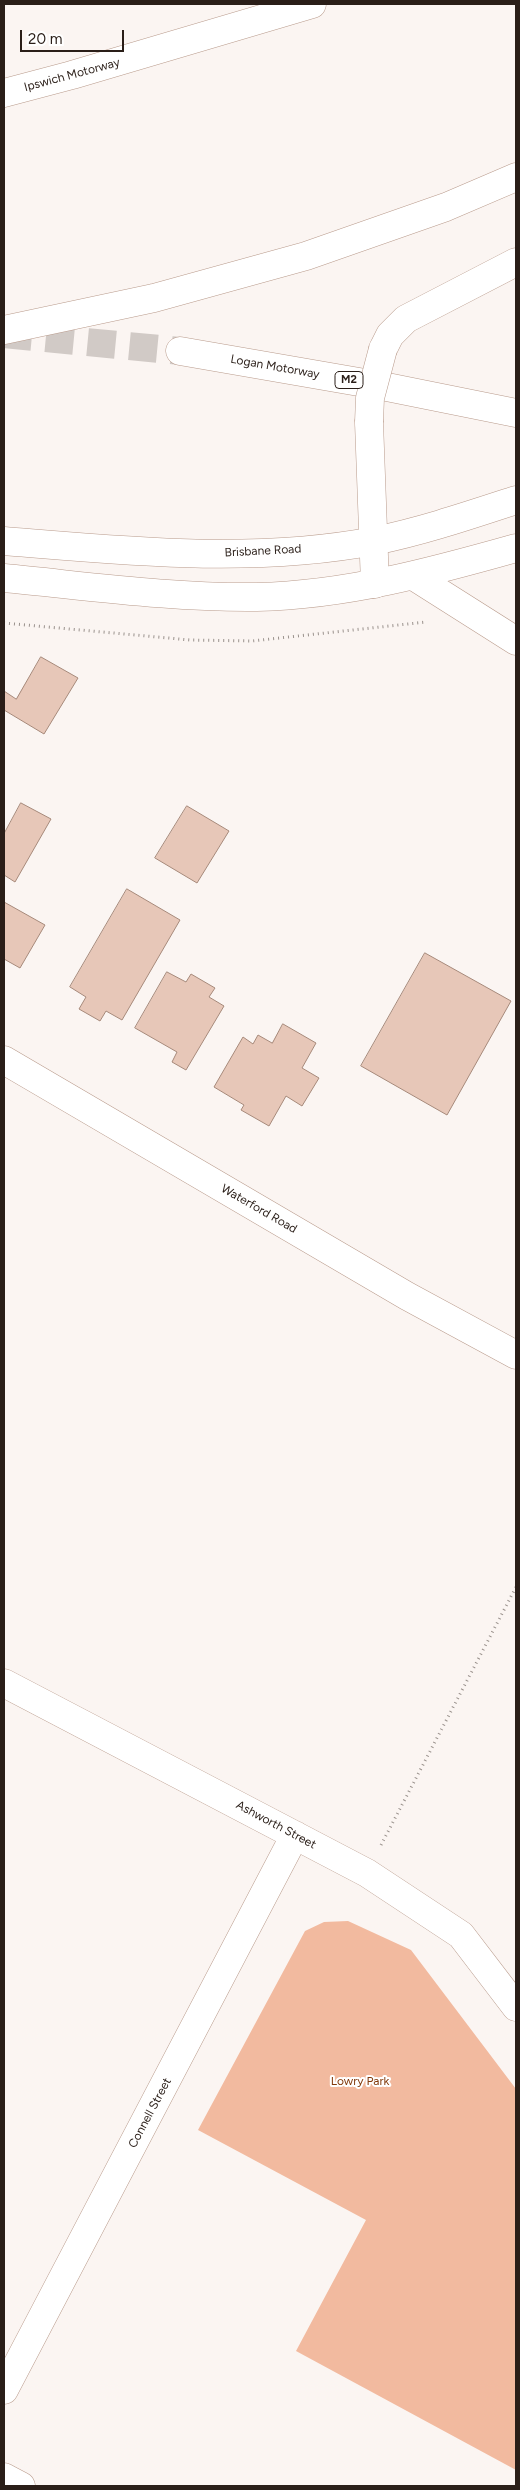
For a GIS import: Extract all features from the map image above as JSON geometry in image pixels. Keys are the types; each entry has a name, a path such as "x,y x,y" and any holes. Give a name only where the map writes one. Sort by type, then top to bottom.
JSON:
{"main road":[{"name":"Ipswich Motorway","path":"4,93 72,75 312,4"},
{"path":"4,330 154,298 306,256 446,207 516,177"},
{"path":"375,584 370,398 383,349 390,335 406,319 516,262"},
{"name":"Logan Motorway","path":"180,352 382,386 516,413"},
{"name":"Brisbane Road","path":"4,541 176,553 272,553 374,541 448,522 516,500"},
{"path":"4,578 192,596 248,597 312,593 415,577 516,548"},
{"path":"415,577 516,641"},
{"name":"Waterford Road","path":"4,1060 407,1296 516,1355"},
{"name":"Ashworth Street","path":"4,1683 367,1872 461,1936 516,2008"},
{"name":"Connell Street","path":"4,2390 295,1835"},
{"path":"4,2477 21,2486"}],"path":[{"path":"4,623 190,640 252,641 432,621"},
{"path":"367,1872 516,1587"}],"green space":[{"name":"Lowry Park","path":"348,1921 411,1950 516,2089 516,2470 296,2351 366,2220 198,2130 305,1931 324,1922"}],"building":[{"path":"41,657 78,678 44,734 4,710 4,691 16,699"},
{"path":"21,803 51,819 15,882 4,875 4,834"},
{"path":"187,806 229,831 197,883 155,858"},
{"path":"127,889 180,920 122,1020 106,1011 100,1021 79,1009 86,997 70,987"},
{"path":"4,902 45,925 20,968 4,959"},
{"path":"425,953 511,1001 447,1115 361,1066"},
{"path":"167,972 186,982 191,974 215,988 209,997 224,1006 186,1070 172,1062 177,1052 135,1028"},
{"path":"283,1024 316,1043 302,1068 319,1078 302,1106 286,1096 269,1126 241,1110 244,1105 214,1087 243,1037 253,1044 258,1035 272,1043"}],"tunnel":[{"path":"4,334 180,351"}]}
